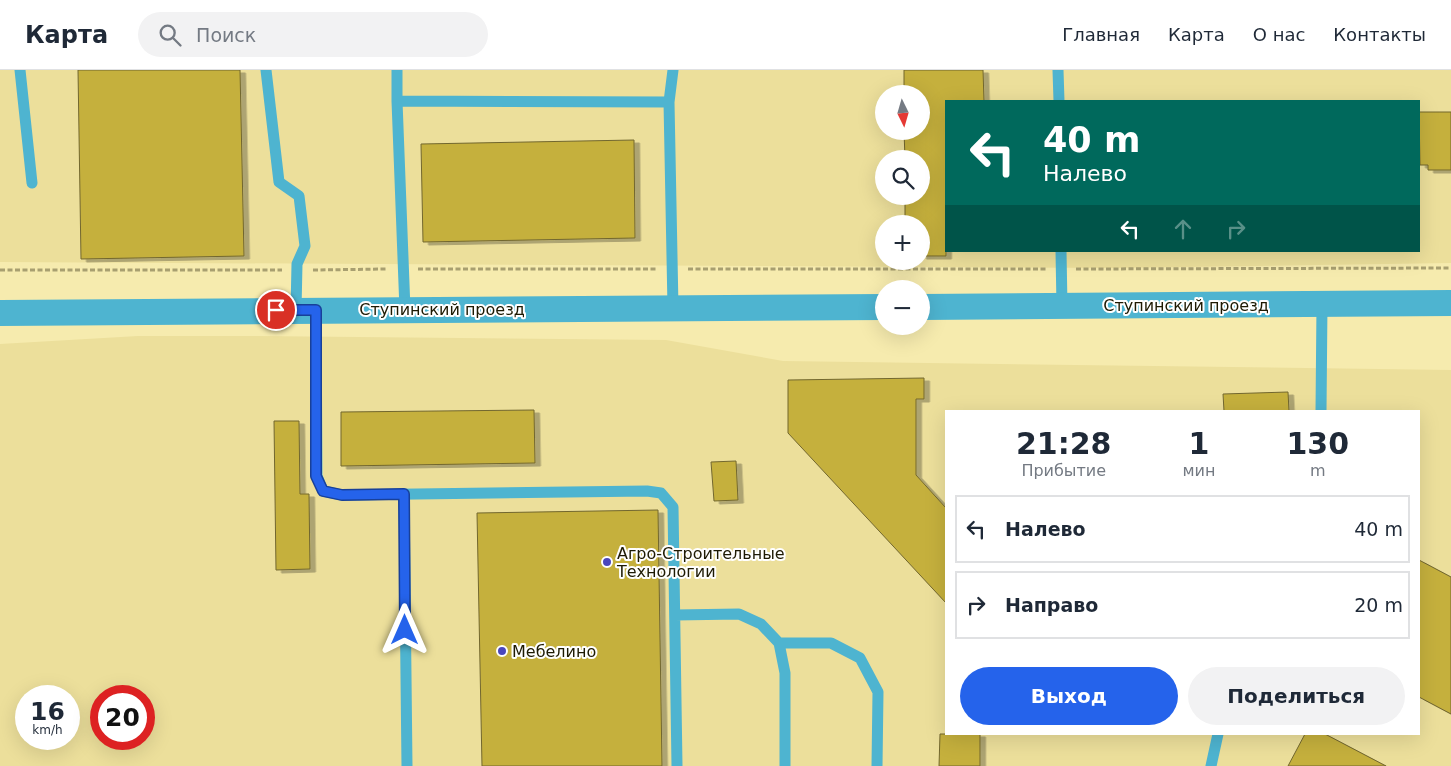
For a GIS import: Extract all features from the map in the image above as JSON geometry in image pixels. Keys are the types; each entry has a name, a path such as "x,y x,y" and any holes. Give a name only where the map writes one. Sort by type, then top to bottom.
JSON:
{"street":[{"name":"Ступинский проезд","path":"930,307 1451,303"},
{"name":"Ступинский проезд","path":"0,312 875,307"}],"lane":[{"path":"20,70 32,183"},
{"path":"266,70 279,182 299,196 305,246 297,264 297,270 306,310 316,476 323,491 342,495 647,491 661,493 673,507 677,766"},
{"path":"397,70 404,310"},
{"path":"673,70 669,102 673,308"},
{"path":"1058,70 1059,100"},
{"path":"397,101 669,102"},
{"path":"1061,252 1062,306"},
{"path":"1321,410 1322,304"},
{"path":"404,494 407,766"},
{"path":"675,615 739,614 761,624 780,644 785,673 785,766"},
{"path":"780,644 831,643 860,658 878,692 877,766"},
{"path":"1211,766 1218,735"}],"path":[{"path":"0,270 1451,268"}],"shaded area":[{"path":"0,70 1451,70 1451,263 1114,268 930,267 930,215 875,215 875,267 0,262"},
{"path":"138,336 666,340 783,361 1451,370 1451,766 0,766 0,344"}],"building":[{"path":"78,70 240,70 244,256 81,259"},
{"path":"904,70 983,70 984,100 945,100 946,256 930,256 930,215 905,215 905,205 930,205 930,150 905,150 904,140 930,140 930,85 904,85"},
{"path":"1420,112 1451,112 1451,170 1428,170 1428,165 1420,165"},
{"path":"634,140 635,238 423,242 421,144"},
{"path":"924,378 924,399 916,399 916,475 945,507 945,602 788,433 788,380"},
{"path":"1288,392 1289,410 1224,410 1223,394"},
{"path":"534,410 535,463 341,466 341,412"},
{"path":"274,421 299,421 300,494 309,494 310,569 276,570"},
{"path":"736,461 738,500 714,501 711,462"},
{"path":"658,510 662,766 482,766 477,513"},
{"path":"1420,561 1451,577 1451,714 1420,698"},
{"path":"940,734 980,735 980,766 939,766"},
{"path":"1304,735 1327,735 1386,766 1288,766"}],"place":[{"name":"Агро-Строительные Технологии","path":"607,562"},
{"name":"Мебелино","path":"502,651"}],"route":[{"path":"276,310 316,310 316,476 323,491 342,495 404,494 405,630"}]}
